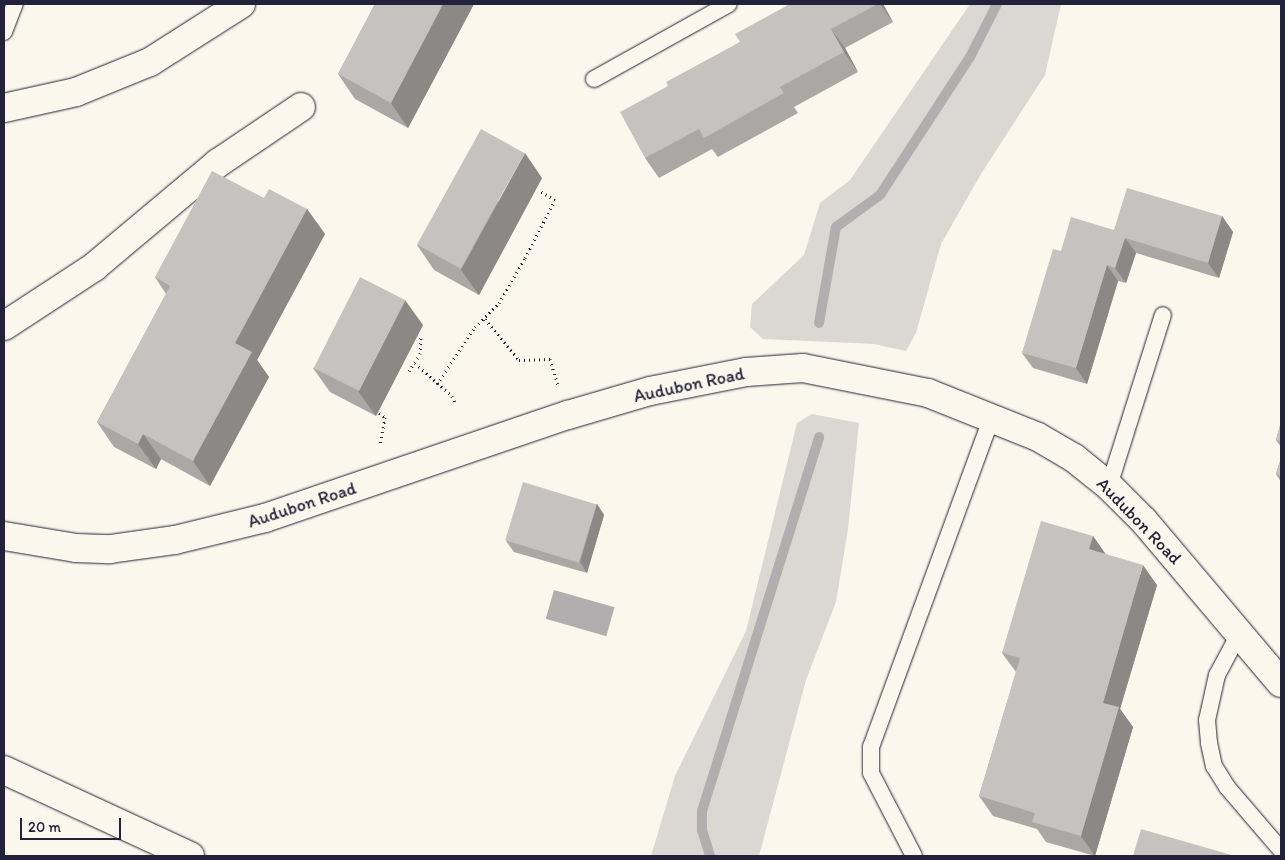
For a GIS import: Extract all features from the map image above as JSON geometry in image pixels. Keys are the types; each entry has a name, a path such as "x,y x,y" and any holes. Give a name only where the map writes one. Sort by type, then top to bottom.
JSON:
{"main road":[{"path":"4,108 76,92 150,62 241,4"},
{"path":"4,326 94,267 218,163 301,107"},
{"name":"Audubon Road","path":"4,536 76,548 110,549 175,540 329,497 568,415 670,386 746,372 803,368 855,376 928,393 992,416 1038,437 1074,458 1110,486 1144,521 1281,683"},
{"path":"4,770 190,856"}],"lane":[{"path":"4,32 15,4"},
{"path":"594,79 729,4"},
{"path":"1110,486 1164,315"},
{"path":"914,856 871,773 871,747 992,416"},
{"path":"1238,634 1217,676 1207,720 1209,743 1214,766 1227,787 1281,850"}],"path":[{"path":"437,384 468,337 499,303 555,200 540,190"},
{"path":"485,319 519,360 550,359 553,368"},
{"path":"409,371 422,347 421,337"},
{"path":"415,363 455,403"},
{"path":"379,413 384,417 382,426"}],"shaded area":[{"path":"970,4 1061,4 1045,75 981,174 941,244 916,333 906,351 874,344 763,339 750,327 752,304 804,255 820,203 850,180"},
{"path":"812,414 859,423 848,529 836,602 806,680 759,856 651,856 675,776 746,631 797,423"},
{"path":"554,590 615,607 606,636 546,619"}],"building":[{"path":"375,4 443,4 391,103 338,74"},
{"path":"790,4 878,4 831,29 844,52 780,87 784,93 704,138 699,129 645,158 620,112 668,86 666,82 740,42 735,34"},
{"path":"481,129 525,153 461,269 417,244"},
{"path":"212,171 264,198 269,189 307,209 235,343 252,352 193,461 143,434 138,444 97,422 170,286 155,277"},
{"path":"1127,188 1222,216 1208,263 1125,238 1115,268 1107,265 1076,368 1022,353 1053,249 1061,251 1071,217 1114,230"},
{"path":"360,277 405,300 359,391 314,368"},
{"path":"1281,422 1281,441 1276,440"},
{"path":"1281,458 1281,476 1276,474"},
{"path":"523,482 597,505 579,563 505,540"},
{"path":"1041,521 1093,536 1089,549 1143,565 1103,703 1119,707 1081,836 1032,822 1035,813 979,796 1020,658 1002,653"},
{"path":"1141,829 1235,856 1133,856"}],"waterway":[{"path":"819,323 836,227 880,195 970,57 997,4"},
{"path":"710,856 702,830 702,811 819,437"}]}
